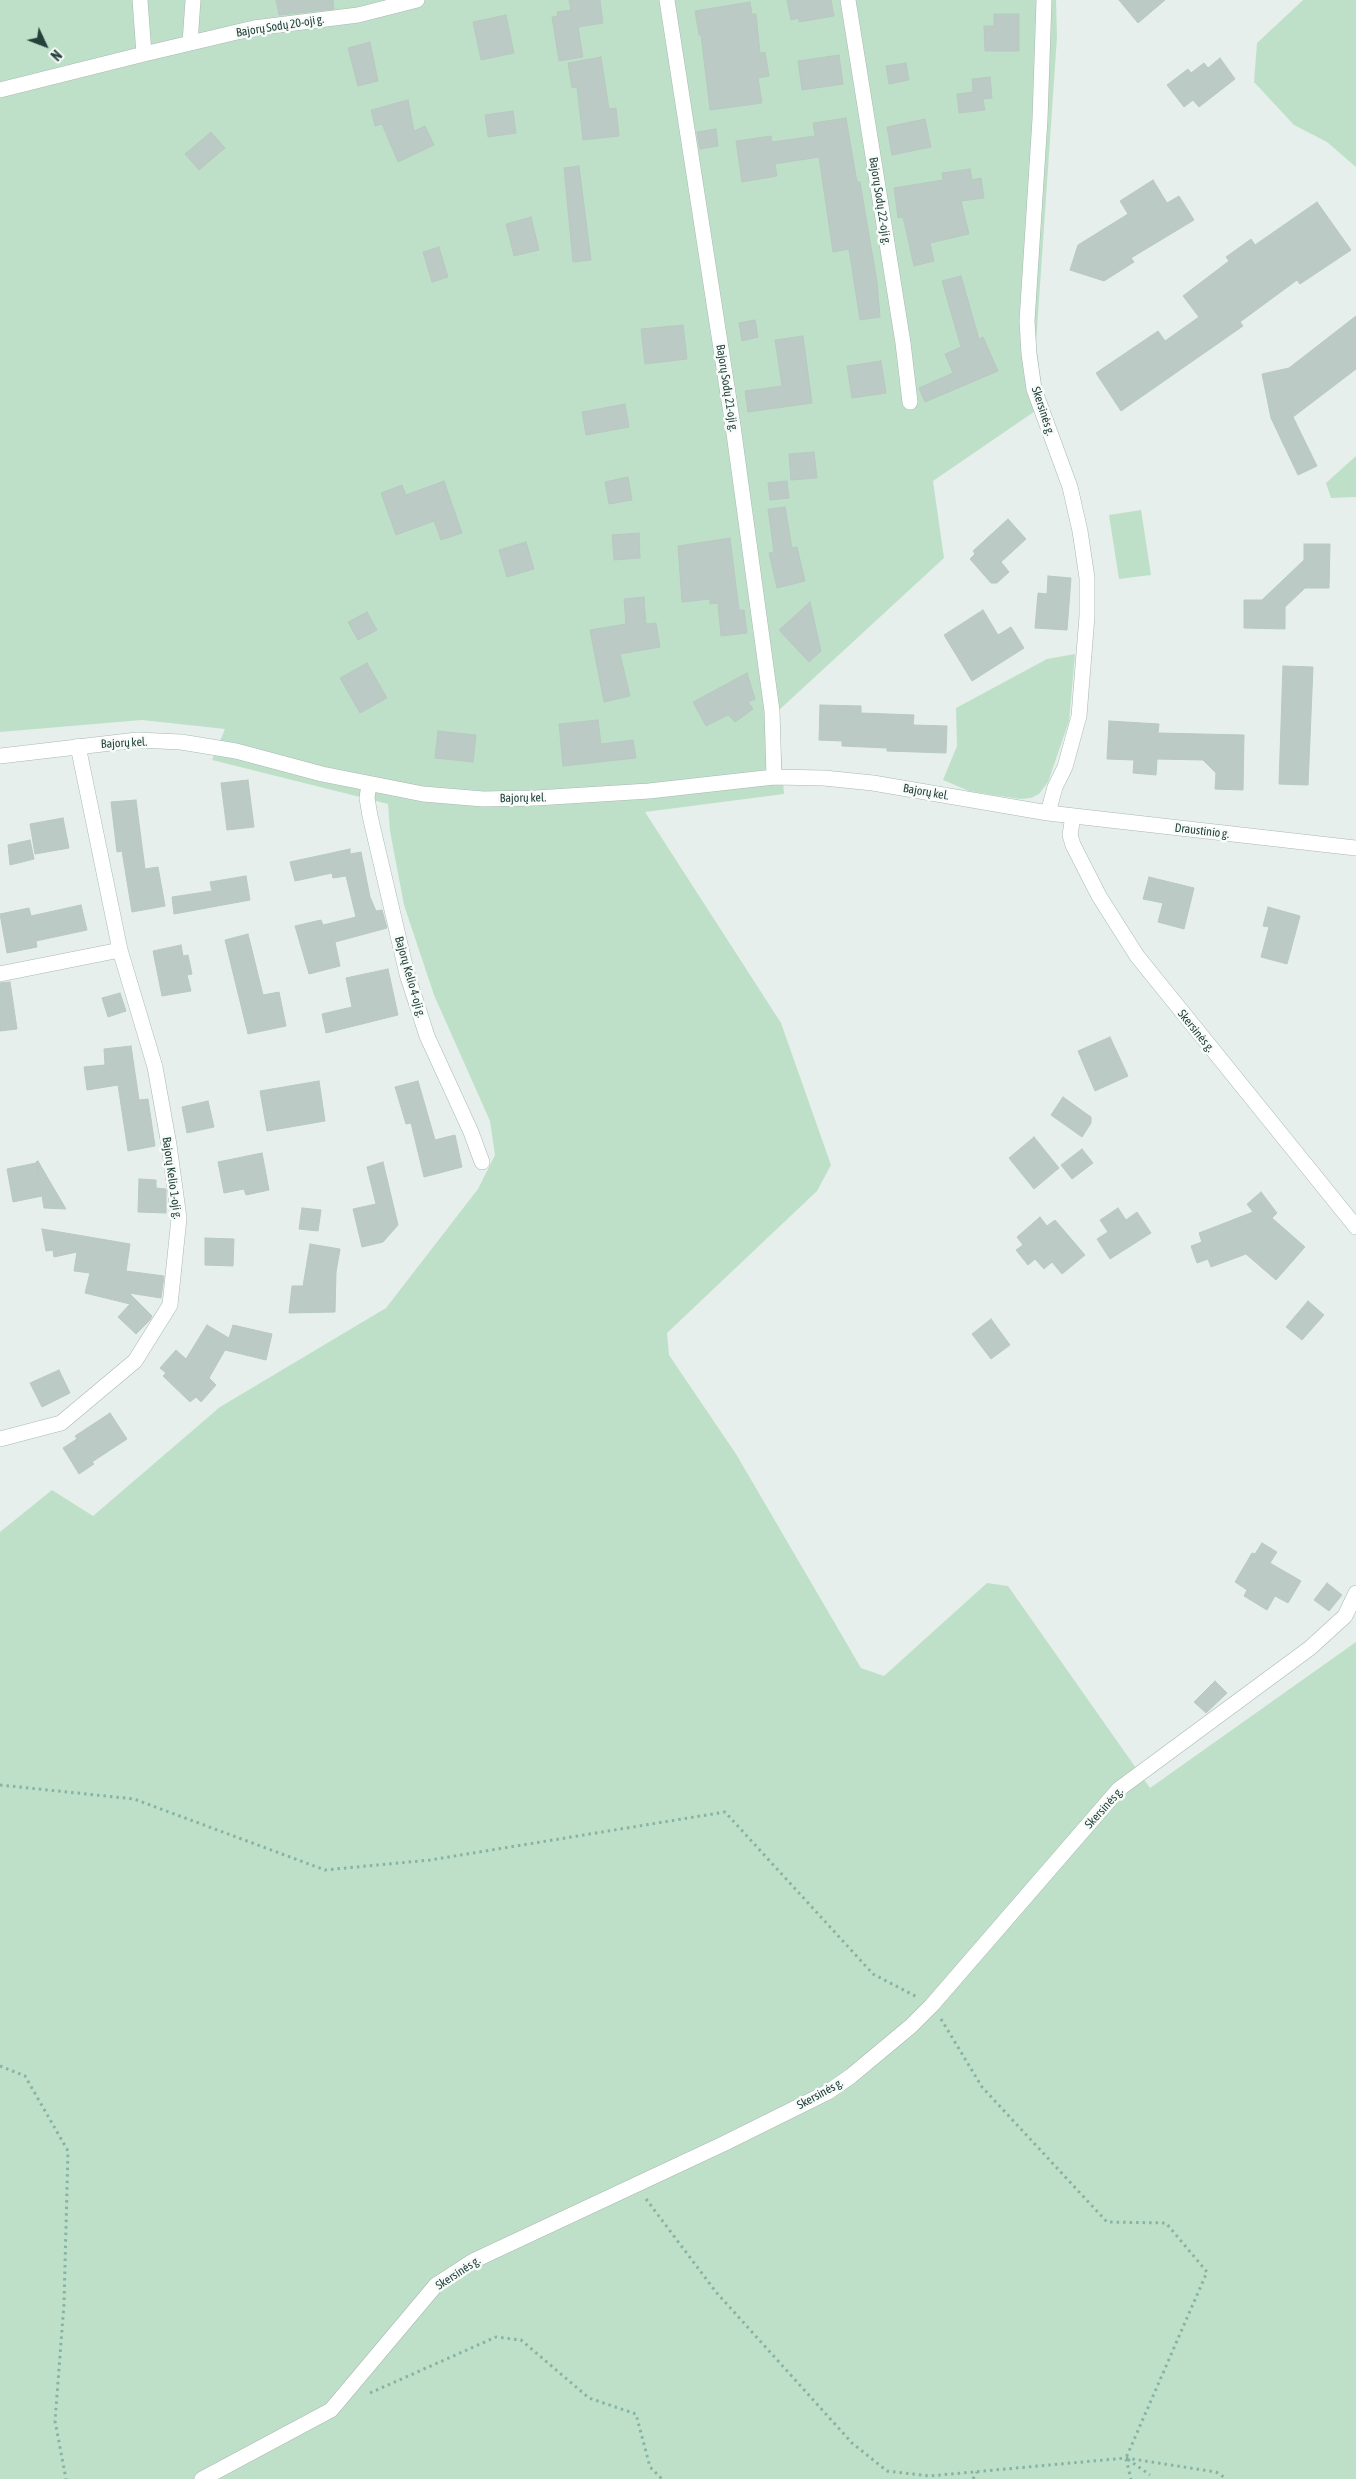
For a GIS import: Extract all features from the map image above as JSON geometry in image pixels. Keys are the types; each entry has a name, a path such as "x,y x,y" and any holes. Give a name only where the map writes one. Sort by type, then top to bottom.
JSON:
{"street":[{"path":"140,0 144,54"},
{"path":"190,43 193,0"},
{"name":"Bajorų Sodų 20-oji g.","path":"0,90 254,28 358,15 417,0"},
{"name":"Bajorų Sodų 21-oji g.","path":"667,0 733,426 772,710 774,777"},
{"name":"Bajorų Sodų 22-oji g.","path":"848,0 903,343 910,402"},
{"name":"Skersinės g.","path":"1044,0 1040,119 1027,321 1028,346 1034,389 1070,487 1080,532 1086,578 1087,616 1079,716 1065,767 1056,787 1048,813"},
{"name":"Bajorų kel.","path":"0,756 136,740 181,742 242,753 322,774 423,794 483,798 536,798 649,791 774,777 824,778 872,782 1048,813"},
{"name":"Bajorų Kelio 1-oji g.","path":"0,1439 60,1423 135,1361 170,1305 179,1218 155,1067 120,950 78,746"},
{"name":"Bajorų Kelio 4-oji g.","path":"369,784 367,798 370,816 407,974 427,1036 471,1132 482,1162"},
{"name":"Draustinio g.","path":"1048,813 1356,848"},
{"name":"Skersinės g.","path":"1073,816 1070,835 1073,845 1099,896 1137,956 1356,1227"},
{"path":"0,974 120,950"},
{"name":"Skersinės g.","path":"202,2479 331,2410 436,2285 473,2261 828,2092 859,2070 932,2005 1119,1789 1310,1648 1345,1616 1356,1593"}],"path":[{"path":"0,1786 134,1799 325,1870 430,1860 725,1812 873,1974 932,2005 982,2087 1108,2222 1166,2223 1207,2272 1126,2458 1131,2479"},
{"path":"0,2066 25,2076 68,2151 64,2304 55,2421 66,2479"},
{"path":"635,2185 716,2292 852,2443 886,2471 929,2476 1126,2458 1216,2472 1227,2479"},
{"path":"366,2395 496,2337 522,2340 589,2398 636,2414 650,2467 662,2479"},
{"path":"1126,2458 1150,2475"},
{"path":"973,2479 977,2471"}],"green space":[{"path":"0,0 1056,0 1057,37 1036,344 1044,405 933,481 944,558 778,711 784,794 645,812 781,1023 831,1165 817,1191 667,1333 669,1355 736,1454 861,1668 884,1676 987,1583 1008,1586 1150,1788 1356,1642 1356,2479 0,2479 0,1532 52,1490 93,1516 220,1407 386,1308 478,1189 495,1155 490,1121 434,995 404,905 390,831 388,804 212,760 225,729 142,720 0,732"},
{"path":"1303,0 1356,0 1356,167 1327,142 1294,125 1254,82 1257,43"},
{"path":"1356,456 1356,497 1331,498 1326,483"},
{"path":"1141,510 1151,575 1119,579 1109,515"},
{"path":"1075,654 1069,721 1048,782 1039,794 1031,798 1020,799 969,791 943,780 957,746 956,708 1047,659"}],"building":[{"path":"276,0 333,0 334,9 279,15"},
{"path":"569,0 600,0 603,23 578,27 583,57 559,61 552,17 558,16 557,12 571,10"},
{"path":"787,0 831,0 834,16 799,22 799,18 791,20"},
{"path":"1119,0 1165,0 1138,23"},
{"path":"750,2 752,14 756,14 760,53 765,52 769,76 758,78 762,103 710,110 701,35 699,35 695,11"},
{"path":"994,14 1019,14 1019,51 985,51 984,26 994,26"},
{"path":"506,15 514,53 481,60 473,22"},
{"path":"370,42 378,81 358,86 348,48"},
{"path":"839,55 843,84 802,90 798,61"},
{"path":"601,57 609,109 616,108 619,136 583,140 577,87 572,88 568,63"},
{"path":"1220,58 1235,79 1199,107 1193,100 1184,107 1167,85 1188,69 1191,73 1204,63 1208,68"},
{"path":"906,63 909,80 889,84 886,66"},
{"path":"990,77 992,98 983,99 985,110 959,113 957,94 973,92 972,79"},
{"path":"408,100 414,131 425,126 434,145 398,162 382,124 375,126 371,110"},
{"path":"513,111 516,133 488,137 485,115"},
{"path":"846,118 857,182 860,182 877,282 880,317 860,320 849,249 833,252 819,157 775,164 777,176 742,182 736,141 771,136 772,142 815,136 813,123"},
{"path":"925,119 931,147 892,155 887,127"},
{"path":"716,129 718,146 700,149 697,132"},
{"path":"211,132 225,148 199,170 185,154"},
{"path":"579,166 591,260 573,262 564,168"},
{"path":"970,169 972,180 981,178 984,198 961,201 969,234 930,243 934,261 914,266 903,217 898,218 894,188 943,180 942,173"},
{"path":"1153,180 1167,203 1179,196 1194,220 1131,258 1134,262 1104,281 1070,270 1078,245 1128,214 1120,201"},
{"path":"1317,202 1351,250 1300,284 1297,280 1240,322 1243,326 1121,411 1096,373 1158,331 1165,341 1199,317 1183,296 1229,261 1226,257 1251,239 1255,245"},
{"path":"531,217 539,250 514,256 506,224"},
{"path":"439,247 448,277 432,282 423,252"},
{"path":"961,276 979,339 983,337 998,371 925,402 919,388 953,373 945,354 961,347 942,281"},
{"path":"1356,316 1356,369 1293,417 1317,466 1298,475 1271,418 1262,374 1289,368"},
{"path":"755,320 758,337 742,341 739,323"},
{"path":"683,325 687,359 645,364 641,329"},
{"path":"803,336 812,403 748,412 745,391 782,386 775,340"},
{"path":"881,361 886,393 852,398 847,366"},
{"path":"625,404 629,427 586,435 582,412"},
{"path":"814,452 817,478 791,480 789,454"},
{"path":"628,477 632,500 609,504 605,482"},
{"path":"444,481 462,533 441,540 434,521 396,535 381,493 402,485 406,495"},
{"path":"787,481 789,498 770,500 768,483"},
{"path":"785,507 792,548 797,547 805,581 777,588 769,553 774,552 768,509"},
{"path":"1008,519 1026,539 1001,562 1009,572 997,583 991,583 970,559 975,554 973,551"},
{"path":"639,533 640,558 614,560 612,535"},
{"path":"730,538 739,610 744,610 747,633 721,636 718,603 710,604 710,599 682,602 678,546"},
{"path":"526,542 534,569 507,577 499,550"},
{"path":"1304,544 1330,544 1329,588 1305,588 1285,607 1285,629 1244,628 1244,600 1262,600 1304,560"},
{"path":"1048,576 1071,578 1067,630 1035,628 1038,593 1047,594"},
{"path":"644,597 646,624 656,623 660,647 620,654 630,696 604,702 590,630 626,624 624,599"},
{"path":"810,602 821,651 809,662 779,630"},
{"path":"983,610 998,635 1011,627 1024,648 972,681 944,635"},
{"path":"367,612 377,630 358,640 348,622"},
{"path":"367,663 387,698 360,713 340,678"},
{"path":"1283,666 1313,667 1308,785 1279,784"},
{"path":"747,673 755,699 748,702 753,709 735,722 728,715 706,726 693,702"},
{"path":"820,705 861,706 861,713 914,715 913,725 947,726 946,753 887,751 887,748 842,746 842,741 819,740"},
{"path":"598,720 601,744 633,740 636,758 563,766 559,724"},
{"path":"1109,721 1159,724 1158,733 1244,735 1243,790 1215,789 1216,773 1203,760 1157,759 1156,775 1133,773 1134,760 1107,759"},
{"path":"438,731 476,735 473,762 435,758"},
{"path":"248,780 254,827 227,830 221,783"},
{"path":"136,800 145,869 158,867 165,906 132,912 122,851 117,852 111,802"},
{"path":"63,818 69,848 35,854 30,824"},
{"path":"30,840 34,859 10,865 8,845"},
{"path":"350,849 350,854 361,852 370,897 376,911 382,910 387,928 335,942 340,966 309,974 295,926 321,920 323,925 356,917 346,876 333,878 332,873 295,881 290,862"},
{"path":"246,876 250,900 174,914 172,897 212,891 210,882"},
{"path":"1149,877 1194,888 1184,929 1158,922 1163,903 1143,899"},
{"path":"81,905 87,930 36,941 37,947 7,953 0,914 29,908 31,916"},
{"path":"1268,907 1300,916 1287,964 1261,957 1269,927 1263,926"},
{"path":"248,934 263,995 279,992 286,1026 248,1034 225,940"},
{"path":"181,945 183,956 188,955 192,974 187,975 191,991 162,996 153,951"},
{"path":"388,969 398,1015 326,1033 322,1014 352,1007 346,978"},
{"path":"10,982 17,1029 0,1031 0,983"},
{"path":"120,993 126,1011 108,1017 102,998"},
{"path":"1110,1037 1128,1076 1095,1091 1078,1051"},
{"path":"131,1046 139,1100 148,1099 155,1146 128,1151 118,1085 87,1090 84,1067 105,1065 104,1049"},
{"path":"319,1081 325,1121 267,1131 260,1091"},
{"path":"418,1081 435,1140 455,1135 462,1167 424,1177 411,1123 406,1124 395,1087"},
{"path":"1063,1097 1091,1117 1091,1123 1082,1137 1051,1115"},
{"path":"208,1101 214,1127 187,1133 182,1107"},
{"path":"1034,1137 1059,1168 1034,1189 1009,1158"},
{"path":"1082,1149 1093,1163 1072,1179 1061,1165"},
{"path":"262,1153 269,1190 246,1195 244,1189 224,1193 218,1162"},
{"path":"38,1161 66,1209 44,1208 42,1196 13,1202 7,1169 36,1163 38,1175 36,1162"},
{"path":"383,1162 398,1225 383,1242 362,1247 353,1209 376,1204 367,1167"},
{"path":"139,1179 156,1180 156,1188 166,1189 166,1213 138,1212"},
{"path":"1261,1192 1277,1213 1272,1218 1305,1247 1276,1280 1246,1254 1211,1267 1208,1259 1197,1263 1191,1246 1202,1242 1199,1233 1253,1212 1247,1204"},
{"path":"302,1208 321,1210 318,1231 299,1229"},
{"path":"1118,1208 1126,1220 1137,1212 1151,1233 1110,1259 1097,1239 1108,1232 1100,1220"},
{"path":"1040,1217 1047,1226 1055,1220 1085,1255 1062,1274 1052,1262 1044,1269 1035,1259 1028,1265 1016,1250 1023,1245 1017,1237"},
{"path":"42,1229 130,1244 126,1271 164,1276 161,1298 129,1293 152,1316 150,1320 136,1334 118,1317 130,1304 85,1293 90,1273 74,1271 77,1252 54,1257 53,1250 46,1251"},
{"path":"205,1238 234,1239 233,1266 205,1265"},
{"path":"310,1244 340,1249 336,1272 335,1312 289,1313 292,1286 303,1286"},
{"path":"1308,1301 1324,1315 1302,1340 1286,1327"},
{"path":"991,1319 1010,1345 991,1359 972,1334"},
{"path":"207,1325 229,1338 233,1325 272,1334 266,1360 225,1350 209,1378 216,1385 201,1402 196,1397 190,1402 163,1376 166,1373 160,1368 176,1350 186,1359"},
{"path":"59,1370 70,1393 42,1407 30,1383"},
{"path":"110,1413 127,1439 92,1462 94,1464 79,1474 63,1448 77,1439 75,1436"},
{"path":"1262,1543 1277,1552 1270,1563 1301,1581 1288,1603 1275,1596 1267,1610 1244,1596 1247,1590 1235,1582 1252,1553 1255,1554"},
{"path":"1327,1583 1342,1595 1329,1611 1314,1600"},
{"path":"1215,1681 1227,1693 1206,1713 1194,1702"}]}
